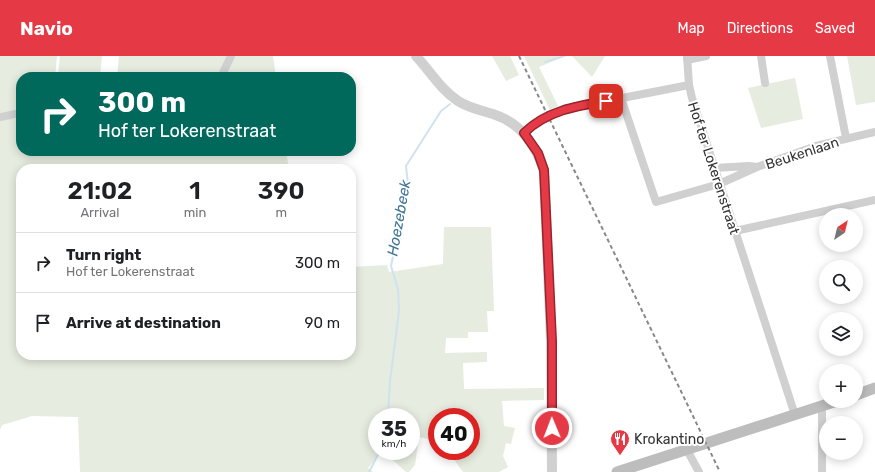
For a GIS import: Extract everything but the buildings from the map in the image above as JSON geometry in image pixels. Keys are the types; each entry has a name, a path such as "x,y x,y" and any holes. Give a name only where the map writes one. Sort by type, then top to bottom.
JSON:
{"main road":[{"path":"863,392 875,388"},
{"path":"617,472 819,407"}],"street":[{"path":"224,72 231,56"},
{"path":"416,56 443,89 457,100 470,107 501,116 524,133 538,153 544,170 552,341 552,472"},
{"path":"689,85 687,58 706,56"},
{"path":"761,56 765,83"},
{"path":"830,56 846,138"},
{"name":"Hof ter Lokerenstraat","path":"524,133 535,123 560,111 575,106 689,85 719,184 795,415"},
{"name":"Beukenlaan","path":"621,98 656,202 719,184 758,167 816,146 875,132"},
{"path":"0,116 16,114"},
{"name":"Beukenlaan","path":"714,168 749,166 758,167"},
{"path":"735,231 875,200"},
{"path":"822,408 822,472"},
{"path":"687,450 699,472"}],"shaded area":[{"path":"0,56 57,56 55,72 16,72 16,111 0,113"},
{"path":"60,56 102,56 100,72 58,72"},
{"path":"119,56 229,56 221,72 117,72"},
{"path":"234,56 273,56 275,72 226,72"},
{"path":"492,56 510,56 519,75 506,81"},
{"path":"524,56 566,56 539,67 558,106 550,110"},
{"path":"572,56 605,56 592,77"},
{"path":"847,56 875,56 875,102 856,105"},
{"path":"795,78 803,119 761,128 748,88"},
{"path":"16,118 16,156 287,156 288,164 16,164 16,360 356,360 356,267 387,265 389,272 443,264 444,227 491,227 494,311 487,311 488,332 468,332 468,338 446,338 445,353 487,352 487,362 463,363 464,389 544,388 544,400 502,401 504,426 515,428 511,444 506,443 503,456 508,467 499,472 463,472 454,460 480,460 480,408 428,408 428,439 420,437 420,408 368,408 368,460 375,460 368,468 373,472 80,472 78,417 32,416 2,425 0,430 0,120"},
{"path":"393,460 416,460 415,465 409,472 406,472"}],"waterway":[{"name":"Hoezebeek","path":"545,62 564,56"},
{"name":"Hoezebeek","path":"388,408 390,381 399,311 398,289 391,266 408,184 406,166 441,111 450,104"},
{"name":"Hoezebeek","path":"369,472 375,460"}],"railway":[{"path":"519,56 720,472"}],"place":[{"name":"Krokantino","path":"620,456"}],"route":[{"path":"552,428 552,341 544,170 538,153 524,133 535,123 560,111 575,106 606,101"}]}
